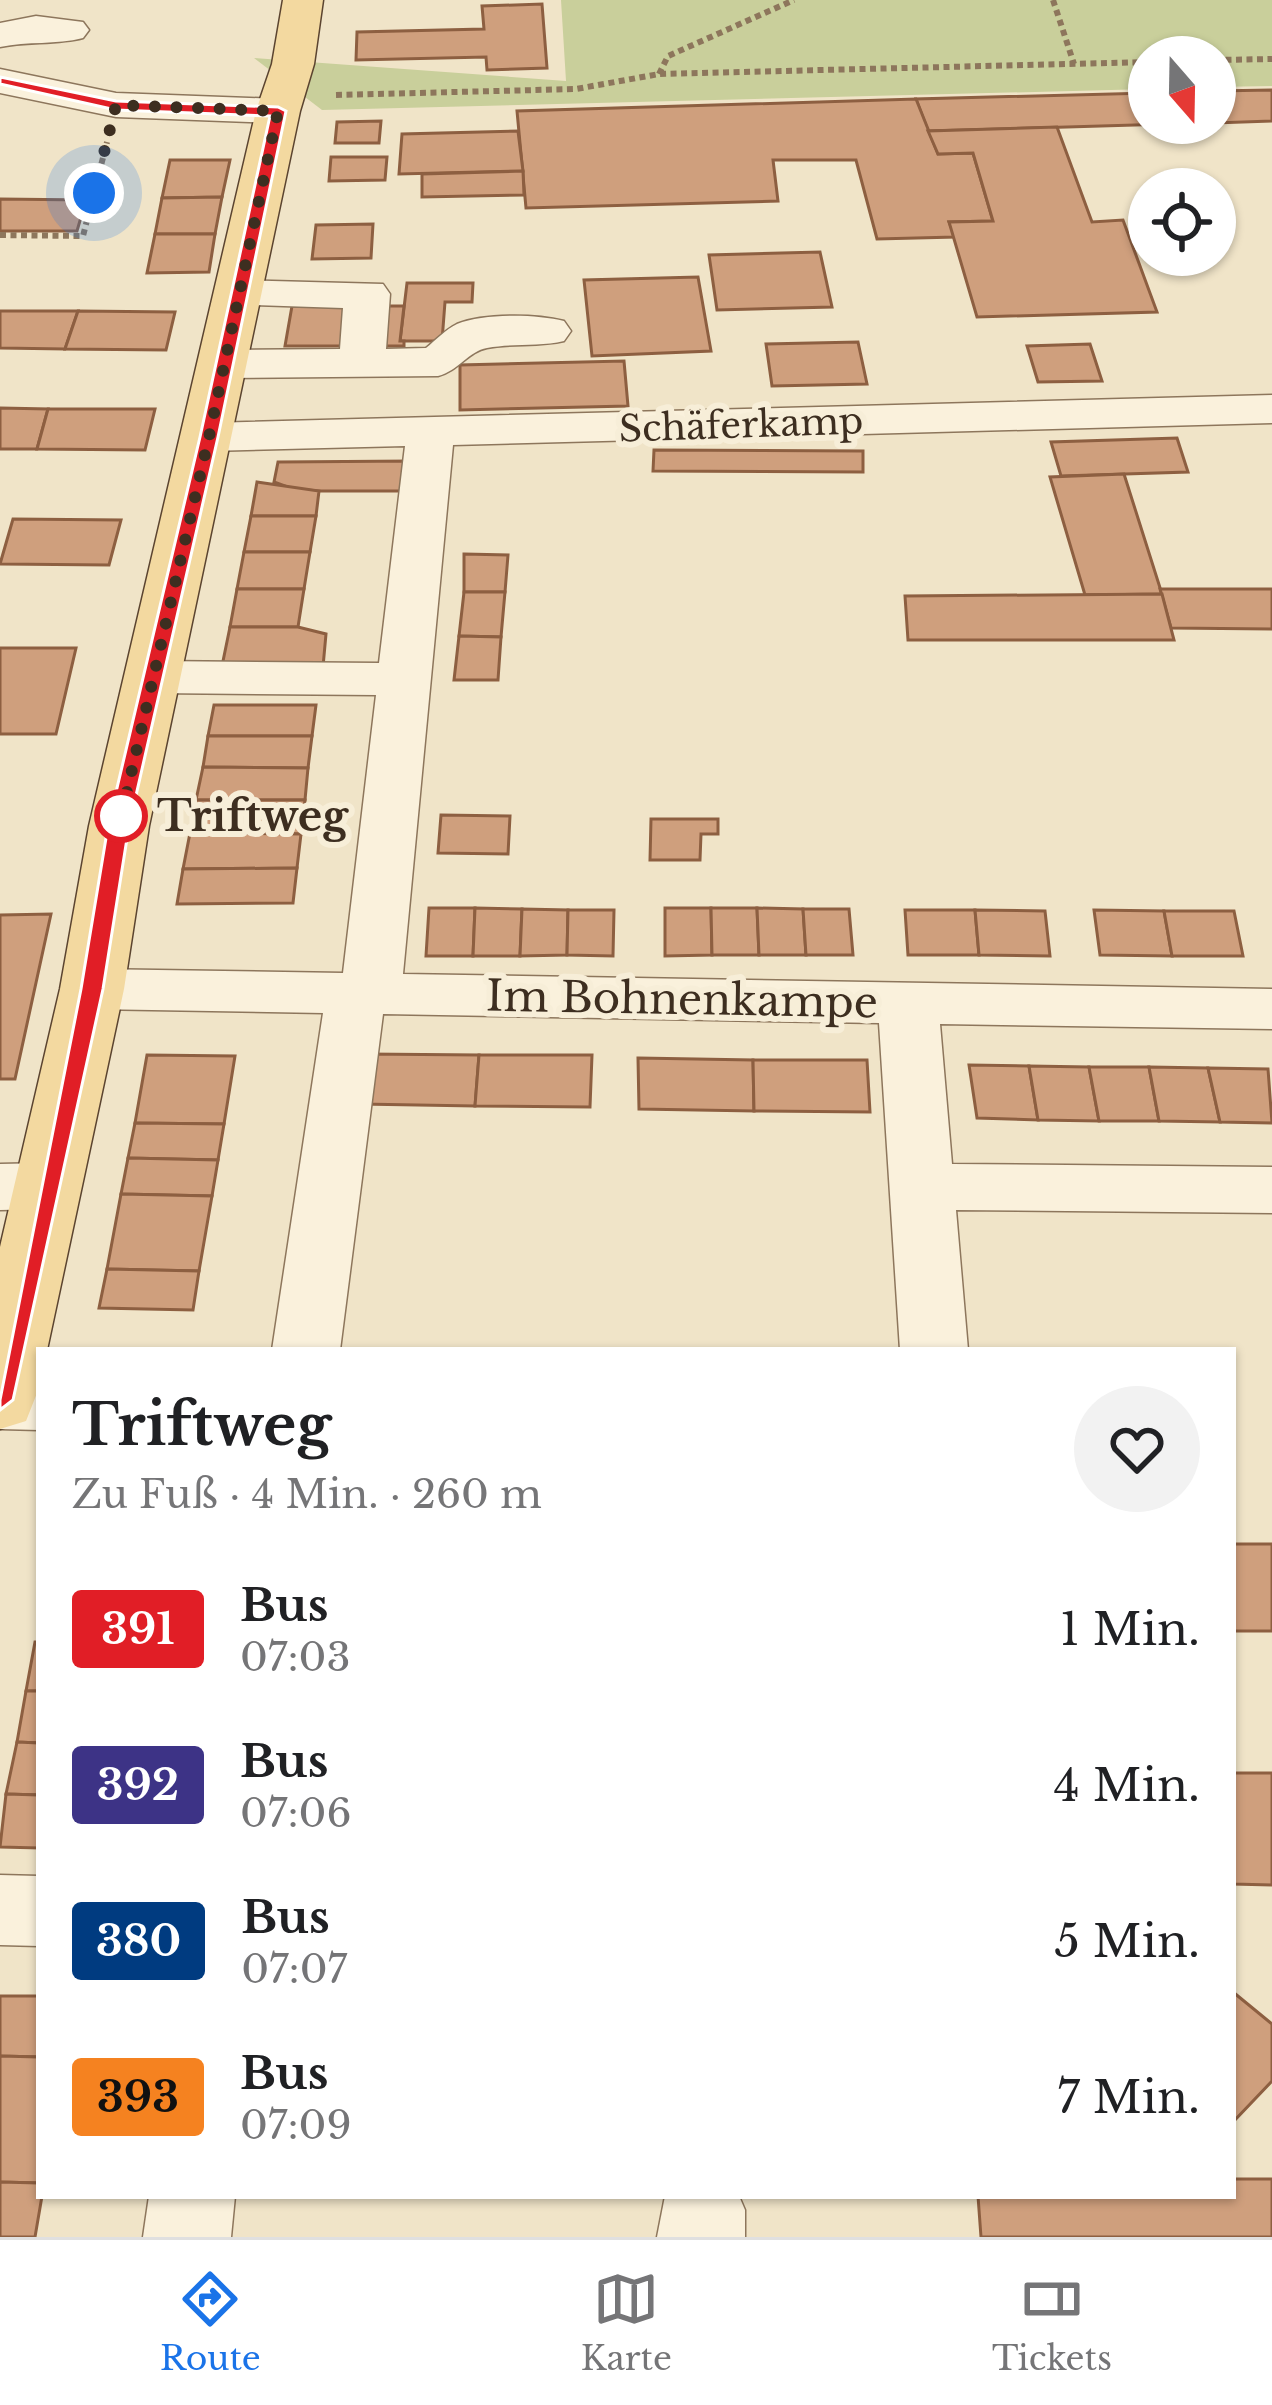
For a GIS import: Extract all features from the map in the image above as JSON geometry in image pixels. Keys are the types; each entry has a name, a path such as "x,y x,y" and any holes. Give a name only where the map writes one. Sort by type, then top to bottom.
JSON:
{"main road":[{"path":"0,1402 23,1186 92,989 119,826 303,0"}],"street":[{"path":"0,35 35,28 69,30"},
{"path":"0,81 116,105 281,104"},
{"path":"240,294 368,294 362,363"},
{"path":"224,364 438,362 469,335 548,331"},
{"name":"Schäferkamp","path":"209,437 1272,409"},
{"path":"306,1347 364,992 430,434"},
{"path":"154,677 403,679"},
{"name":"Im Bohnenkampe","path":"92,989 1272,1009"},
{"path":"908,1004 934,1347"},
{"path":"922,1187 1272,1190"},
{"path":"0,1402 36,1404"},
{"path":"0,1910 36,1910"},
{"path":"187,2237 192,2199"}],"path":[{"path":"659,74 668,56 794,0"},
{"path":"1053,0 1074,64"},
{"path":"1236,60 1272,59"},
{"path":"281,104 576,89 659,74 1128,63"},
{"path":"0,235 83,236 116,105"}],"green space":[{"path":"561,0 1272,0 1272,86 1236,87 1236,36 1128,36 1128,90 322,110 254,58 566,81"}],"building":[{"path":"542,4 547,68 487,70 486,57 356,60 357,32 484,29 482,6"},
{"path":"1272,90 1272,121 1236,122 1236,91"},
{"path":"1128,94 1128,125 928,131 916,99"},
{"path":"916,99 938,154 973,153 993,221 949,222 955,237 877,239 856,160 773,160 778,201 526,208 517,111"},
{"path":"381,121 379,143 335,143 337,122"},
{"path":"1057,127 1092,222 1123,220 1128,234 1128,276 1144,276 1157,312 977,317 949,222 993,221 973,153 938,154 928,131"},
{"path":"518,131 523,171 399,174 402,134"},
{"path":"331,157 387,157 385,180 329,181"},
{"path":"170,160 230,160 222,197 162,198"},
{"path":"523,171 524,195 422,197 422,174"},
{"path":"222,197 215,234 155,234 162,198"},
{"path":"0,199 86,200 77,231 0,231"},
{"path":"373,224 371,258 312,259 316,225"},
{"path":"155,234 215,234 209,272 147,273"},
{"path":"820,252 832,307 717,310 709,255"},
{"path":"698,277 711,351 592,356 584,280"},
{"path":"407,283 473,283 472,302 445,302 442,341 400,341"},
{"path":"292,306 404,306 400,341 404,346 285,346"},
{"path":"0,311 78,311 65,349 0,348"},
{"path":"78,311 175,312 166,350 65,349"},
{"path":"858,342 867,384 772,386 766,344"},
{"path":"1090,344 1102,381 1038,382 1027,346"},
{"path":"624,361 628,406 460,410 460,365"},
{"path":"0,408 48,409 37,449 0,449"},
{"path":"48,409 155,409 145,450 37,449"},
{"path":"1177,438 1188,472 1061,476 1051,442"},
{"path":"654,450 863,451 863,472 653,471"},
{"path":"412,461 408,491 319,491 274,482 278,462"},
{"path":"1124,474 1162,594 1085,595 1050,477"},
{"path":"257,482 319,491 316,516 251,516"},
{"path":"251,516 316,516 310,552 244,552"},
{"path":"13,519 121,520 109,565 0,564"},
{"path":"244,552 310,552 304,589 237,589"},
{"path":"464,554 508,555 505,592 464,592"},
{"path":"237,589 304,589 298,627 230,627"},
{"path":"1160,589 1272,589 1272,629 1171,628"},
{"path":"464,592 505,592 501,637 459,636"},
{"path":"1162,594 1174,640 908,640 905,596"},
{"path":"230,627 298,627 326,634 323,667 222,666"},
{"path":"459,636 501,637 498,680 454,680"},
{"path":"0,648 76,648 56,734 0,734"},
{"path":"214,705 316,705 312,736 208,736"},
{"path":"208,736 312,736 308,768 203,767"},
{"path":"203,767 308,768 305,800 196,800"},
{"path":"196,800 305,800 301,834 190,833"},
{"path":"441,815 510,816 508,854 438,853"},
{"path":"651,819 718,819 718,834 701,834 700,860 650,860"},
{"path":"190,833 301,834 297,868 183,869"},
{"path":"297,868 293,903 177,904 183,869"},
{"path":"429,908 475,908 473,956 426,956"},
{"path":"475,908 522,909 520,956 473,956"},
{"path":"665,908 711,908 712,955 665,956"},
{"path":"711,908 757,908 759,955 712,955"},
{"path":"757,908 803,909 806,955 759,955"},
{"path":"522,909 568,910 567,955 520,956"},
{"path":"803,909 849,909 853,955 806,955"},
{"path":"568,910 614,910 613,956 567,955"},
{"path":"905,910 975,910 979,955 908,955"},
{"path":"975,910 1045,911 1050,956 979,955"},
{"path":"1094,910 1164,911 1172,956 1100,955"},
{"path":"1164,911 1234,911 1243,956 1172,956"},
{"path":"51,914 15,1079 0,1079 0,915"},
{"path":"365,1054 479,1055 475,1106 360,1104"},
{"path":"147,1055 235,1056 224,1124 135,1123"},
{"path":"479,1055 592,1055 590,1107 475,1106"},
{"path":"638,1058 753,1060 754,1111 639,1109"},
{"path":"753,1060 867,1060 870,1112 754,1111"},
{"path":"969,1065 1029,1066 1038,1120 977,1118"},
{"path":"1029,1066 1089,1067 1099,1121 1038,1120"},
{"path":"1089,1067 1149,1067 1159,1121 1099,1121"},
{"path":"1149,1067 1208,1068 1220,1122 1159,1121"},
{"path":"1208,1068 1268,1069 1272,1123 1220,1122"},
{"path":"135,1123 224,1124 218,1160 128,1158"},
{"path":"128,1158 218,1160 212,1196 121,1194"},
{"path":"121,1194 212,1196 199,1271 107,1269"},
{"path":"107,1269 199,1271 193,1310 99,1308"},
{"path":"1236,1544 1272,1544 1272,1631 1236,1631"},
{"path":"35,1642 36,1642 36,1691 26,1691"},
{"path":"26,1691 36,1691 36,1743 17,1742"},
{"path":"17,1742 36,1743 36,1795 6,1794"},
{"path":"1236,1773 1272,1773 1272,1885 1236,1884"},
{"path":"6,1794 36,1795 36,1848 0,1847"},
{"path":"1236,1994 1272,2024 1272,2081 1236,2119"},
{"path":"0,1996 36,1996 36,2057 0,2056"},
{"path":"0,2056 36,2057 36,2183 0,2182"},
{"path":"1236,2179 1272,2179 1272,2237 981,2237 978,2199 1236,2199"},
{"path":"0,2182 36,2183 36,2199 41,2199 35,2237 0,2237"}],"bus line":[{"name":"391","path":"0,81 116,105 278,111 119,826 92,989 0,1400"}],"place":[{"name":"Triftweg","path":"121,816"}],"route":[{"path":"94,193 116,105 278,111 119,826 121,816"}]}
